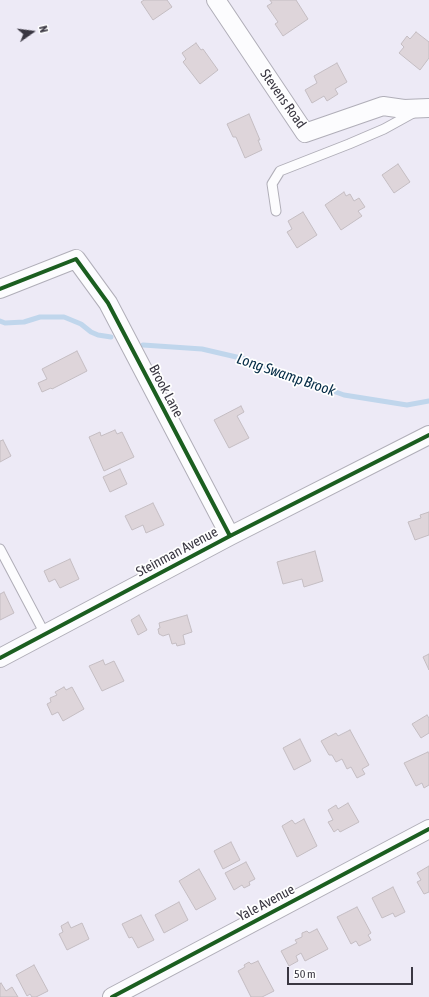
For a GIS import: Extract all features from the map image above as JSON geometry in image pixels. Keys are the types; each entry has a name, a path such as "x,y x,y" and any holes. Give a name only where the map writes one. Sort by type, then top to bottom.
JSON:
{"street":[{"name":"Stevens Road","path":"216,0 305,133 383,106 404,109 425,108"},
{"name":"Brook Lane","path":"0,289 76,260 108,303 230,536"},
{"name":"Steinman Avenue","path":"0,658 230,536 429,434"},
{"name":"Yale Avenue","path":"112,997 429,829"}],"lane":[{"path":"276,211 272,184 280,171 384,129 425,108"},
{"path":"0,549 45,634"}],"building":[{"path":"144,0 167,0 172,7 153,20 141,2"},
{"path":"270,0 296,0 308,19 283,36 275,24 278,22 267,6 272,3"},
{"path":"416,32 429,42 429,58 420,70 399,53 404,47 401,44 407,36 410,39"},
{"path":"196,43 201,50 203,49 218,70 200,84 183,62 186,59 182,53"},
{"path":"337,63 347,82 335,89 338,94 327,101 324,96 312,103 305,90 317,83 314,76"},
{"path":"249,114 260,140 258,140 262,150 245,158 236,137 233,137 227,124"},
{"path":"398,164 410,182 394,193 382,175"},
{"path":"344,192 346,196 350,194 354,201 359,198 365,207 358,211 362,216 341,230 325,205"},
{"path":"303,212 317,235 297,248 287,232 292,229 288,221"},
{"path":"77,351 87,371 52,389 51,388 42,392 38,383 47,379 42,369"},
{"path":"241,406 244,412 237,416 249,438 229,448 214,420"},
{"path":"115,430 117,434 122,432 134,457 104,471 89,437 100,432 101,436"},
{"path":"3,440 11,456 0,462 0,441"},
{"path":"120,469 127,484 110,492 103,477"},
{"path":"153,503 164,525 146,533 143,525 132,530 125,516"},
{"path":"429,512 429,535 415,540 408,522 421,518 420,515"},
{"path":"315,551 323,581 304,587 302,579 283,584 277,562"},
{"path":"70,559 79,579 60,588 55,579 49,582 44,571"},
{"path":"4,592 14,613 0,620 0,594"},
{"path":"139,615 147,630 138,635 131,620"},
{"path":"187,615 192,632 183,635 185,644 177,646 176,643 172,644 169,634 163,636 159,634 159,623"},
{"path":"429,654 429,670 423,657"},
{"path":"103,660 105,665 114,661 124,681 102,691 89,666"},
{"path":"64,687 66,690 72,687 84,709 63,721 58,712 52,715 47,704 51,702 50,698 57,695 55,692"},
{"path":"427,715 429,718 429,733 421,738 412,724"},
{"path":"350,730 369,765 362,769 365,774 357,778 351,767 347,769 342,759 336,762 332,755 329,755 321,741 336,733 338,736"},
{"path":"300,739 311,761 294,770 283,748"},
{"path":"428,752 429,785 424,788 422,783 416,786 404,763"},
{"path":"348,803 359,822 340,832 338,829 334,832 328,822 333,820 328,810 336,805 338,809"},
{"path":"304,819 317,846 297,857 282,826 292,820 295,824"},
{"path":"231,842 240,860 223,869 214,851"},
{"path":"246,862 255,879 249,882 250,885 244,888 242,885 234,890 225,873"},
{"path":"429,866 429,892 424,894 417,882 421,880 417,873"},
{"path":"199,869 216,899 196,910 179,881"},
{"path":"393,887 405,912 395,917 393,913 382,918 372,898"},
{"path":"179,902 188,920 164,933 155,915"},
{"path":"357,907 371,933 368,935 371,940 359,946 356,941 351,944 337,917"},
{"path":"141,915 154,940 138,948 132,937 129,938 122,924"},
{"path":"68,922 71,928 82,923 89,939 67,950 59,934 63,932 61,926"},
{"path":"317,929 328,949 305,961 301,953 296,956 298,961 289,966 281,951 297,943 295,940 302,937 302,933 307,931 309,933"},
{"path":"258,961 274,991 262,997 251,997 238,971 245,967 244,965 249,962 251,964"},
{"path":"34,965 48,991 36,997 32,997 30,994 27,996 16,975"},
{"path":"1,983 6,991 12,987 18,997 0,997"}],"waterway":[{"name":"Long Swamp Brook","path":"0,321 5,323 24,322 40,317 64,317 81,324 91,332 98,335 111,337"},
{"name":"Long Swamp Brook","path":"143,345 202,349 245,359 344,395 407,405 429,401"}],"cycle path":[{"path":"0,289 76,259 108,303 230,536"},
{"path":"0,658 230,536 429,435"},
{"path":"112,997 429,829"}]}
